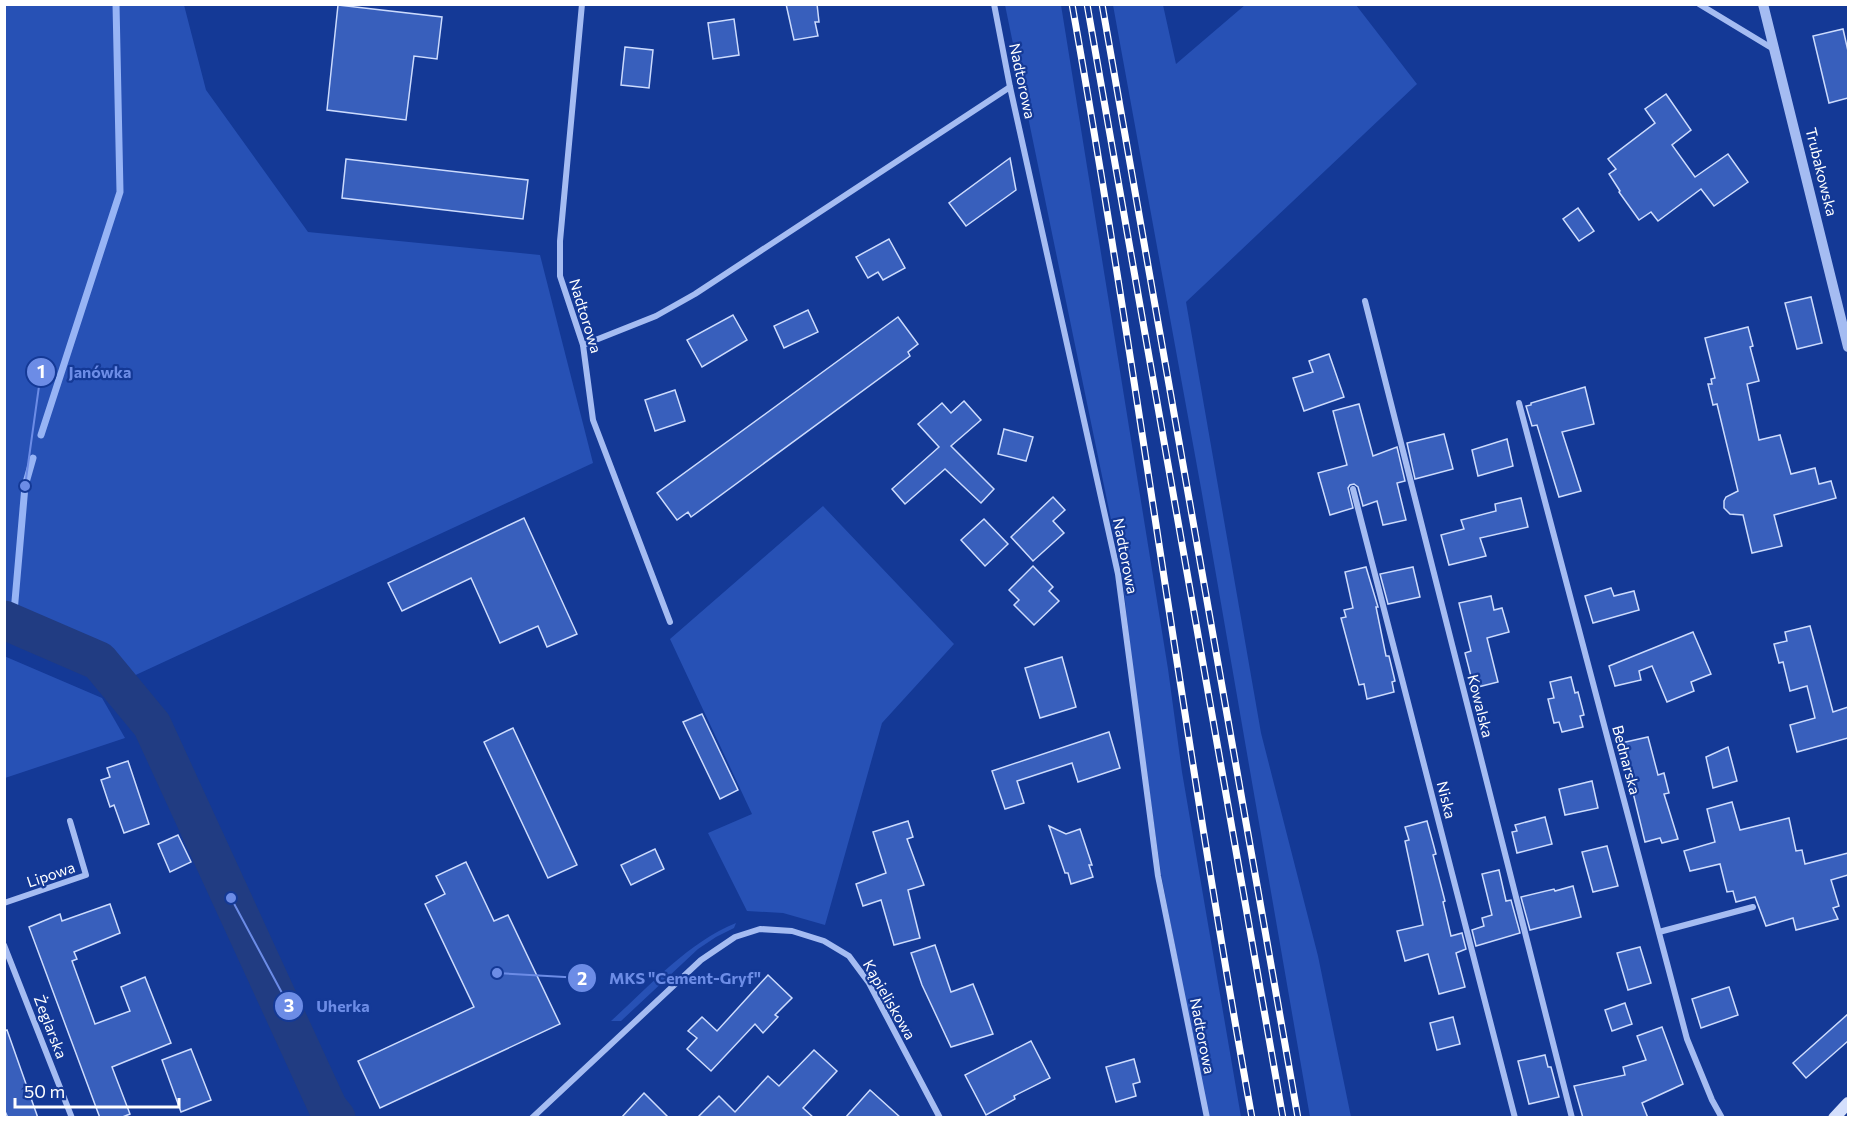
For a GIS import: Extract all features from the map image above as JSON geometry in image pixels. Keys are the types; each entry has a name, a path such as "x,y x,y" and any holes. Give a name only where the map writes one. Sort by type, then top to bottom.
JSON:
{"main road":[{"path":"1834,1118 1848,1103"}],"street":[{"name":"Nadtorowa","path":"582,4 560,241 560,276 583,345 592,420 670,622"},
{"name":"Nadtorowa","path":"994,4 1010,87 1118,574 1158,876 1207,1118"},
{"path":"1699,4 1776,50"},
{"name":"Trubakowska","path":"1763,4 1848,347"},
{"path":"583,345 656,316 695,294 1010,87"},
{"name":"Kowalska","path":"1365,301 1572,1118"},
{"name":"Bednarska","path":"1520,403 1687,1039 1712,1100 1722,1118"},
{"name":"Niska","path":"1353,489 1515,1118"},
{"name":"Lipowa","path":"4,903 86,875 70,821"},
{"path":"1659,932 1753,907"},
{"name":"Kąpieliskowa","path":"532,1118 701,960 735,937 760,929 792,930 824,941 849,956 869,983 940,1118"},
{"name":"Żeglarska","path":"4,945 72,1118"}],"shaded area":[{"path":"5,4 184,5 206,90 308,232 540,255 593,463 127,679 103,648 5,606"},
{"path":"1005,5 1061,5 1168,669 1182,772 1241,1117 1208,1117 1161,874 1134,682 1122,573"},
{"path":"1113,5 1163,5 1176,64 1245,5 1356,5 1417,84 1186,302 1261,733 1318,956 1351,1117 1310,1117 1201,488"},
{"path":"823,506 954,644 882,723 825,925 783,913 747,911 708,833 752,814 670,639"},
{"path":"4,656 102,698 125,738 5,778"},
{"path":"736,923 734,928 698,949 621,1021 611,1021 685,953 718,931"}],"building":[{"path":"786,4 817,4 819,22 815,22 818,36 794,40"},
{"path":"338,5 442,17 437,59 414,56 406,120 327,110"},
{"path":"734,19 739,55 713,59 708,23"},
{"path":"1843,29 1848,51 1848,98 1829,103 1813,36"},
{"path":"625,47 653,50 649,88 621,85"},
{"path":"1666,94 1691,130 1672,145 1695,177 1728,154 1748,182 1714,206 1701,189 1658,221 1651,212 1639,220 1609,174 1616,169 1608,159 1655,123 1645,109"},
{"path":"1010,158 1016,190 966,226 949,203"},
{"path":"346,159 528,180 523,219 342,198"},
{"path":"1578,208 1594,231 1579,241 1563,219"},
{"path":"889,239 905,268 883,280 878,272 868,278 856,257"},
{"path":"1811,297 1822,343 1797,349 1785,303"},
{"path":"808,310 818,332 784,348 774,326"},
{"path":"733,315 747,340 702,367 687,340"},
{"path":"898,317 918,344 908,352 910,356 691,517 688,512 677,520 657,493"},
{"path":"1748,327 1753,346 1750,347 1759,381 1747,384 1759,440 1780,435 1791,474 1815,468 1819,484 1831,481 1836,498 1774,515 1782,546 1752,553 1743,515 1730,514 1724,508 1726,497 1738,491 1717,404 1713,405 1708,384 1712,384 1711,379 1715,378 1705,338"},
{"path":"1329,354 1344,397 1304,411 1293,378 1313,372 1309,361"},
{"path":"1585,387 1594,424 1562,432 1581,491 1559,497 1537,425 1532,426 1526,406"},
{"path":"675,390 685,421 655,431 645,400"},
{"path":"964,401 981,420 951,446 994,489 981,503 945,469 905,504 892,489 939,447 918,424 942,403 951,413"},
{"path":"1359,404 1373,456 1397,447 1405,481 1397,483 1406,520 1383,525 1377,501 1363,506 1358,487 1354,484 1348,488 1353,508 1330,515 1318,473 1347,465 1333,411"},
{"path":"1004,429 1033,437 1026,461 998,454"},
{"path":"1444,434 1453,469 1415,479 1407,443"},
{"path":"1507,439 1513,466 1478,476 1472,450"},
{"path":"1053,497 1065,510 1053,521 1064,533 1033,561 1011,537"},
{"path":"1521,498 1528,527 1480,538 1486,556 1449,565 1441,535 1464,529 1461,520 1496,511 1495,504"},
{"path":"524,518 577,634 547,647 538,626 500,643 471,578 402,611 388,583"},
{"path":"984,519 1008,544 985,566 961,540"},
{"path":"1033,566 1053,587 1049,591 1059,601 1034,625 1014,605 1019,600 1009,590"},
{"path":"1366,567 1378,607 1376,607 1386,656 1389,656 1395,681 1392,682 1394,692 1367,699 1364,684 1359,685 1341,618 1346,617 1344,610 1353,608 1345,572"},
{"path":"1413,567 1420,597 1388,604 1380,574"},
{"path":"1611,588 1614,596 1634,591 1639,610 1593,623 1585,596"},
{"path":"1491,596 1494,610 1502,608 1509,632 1487,638 1498,682 1474,688 1465,653 1471,651 1459,603"},
{"path":"1810,626 1833,712 1848,707 1848,738 1797,752 1790,725 1815,718 1807,686 1790,691 1783,662 1779,663 1774,644 1787,641 1785,632"},
{"path":"1693,632 1711,674 1691,682 1694,691 1667,702 1652,666 1639,671 1641,680 1615,686 1609,666"},
{"path":"1062,657 1076,707 1040,718 1025,668"},
{"path":"1571,677 1584,715 1580,716 1583,727 1562,732 1559,722 1554,723 1548,699 1554,698 1550,682"},
{"path":"702,714 738,790 720,799 683,722"},
{"path":"513,728 577,865 548,878 484,742"},
{"path":"1109,732 1120,768 1078,782 1072,763 1017,781 1024,803 1005,809 992,771"},
{"path":"1648,737 1658,775 1664,773 1669,793 1664,794 1678,839 1662,843 1660,838 1645,842 1621,743"},
{"path":"1728,747 1737,781 1713,788 1706,757"},
{"path":"128,761 149,824 124,833 114,805 110,807 101,780 110,777 107,768"},
{"path":"1592,781 1598,808 1565,815 1559,789"},
{"path":"1732,802 1740,830 1789,818 1796,851 1802,850 1805,864 1848,853 1848,875 1831,880 1839,906 1833,908 1838,919 1796,930 1793,918 1766,926 1755,897 1736,902 1733,891 1727,892 1720,864 1690,871 1684,851 1715,842 1707,809"},
{"path":"1545,817 1552,844 1517,853 1512,832 1517,831 1515,825"},
{"path":"908,821 913,837 907,839 924,885 908,890 920,938 894,945 881,900 863,906 856,884 886,873 873,832"},
{"path":"1427,821 1436,854 1433,855 1451,936 1462,933 1466,949 1456,953 1465,987 1439,994 1428,954 1405,961 1397,931 1423,925 1405,841 1409,840 1405,827"},
{"path":"1049,826 1066,834 1080,829 1092,865 1089,865 1093,877 1071,884"},
{"path":"178,835 191,862 170,872 158,844"},
{"path":"1607,846 1618,886 1593,892 1582,852"},
{"path":"655,849 664,869 631,885 621,865"},
{"path":"466,862 494,921 508,915 560,1024 380,1108 358,1061 474,1007 425,904 445,894 436,876"},
{"path":"1499,870 1506,901 1511,900 1520,933 1476,946 1472,930 1484,926 1482,918 1492,915 1482,874"},
{"path":"1573,886 1581,917 1530,930 1521,897"},
{"path":"110,904 120,933 74,952 77,959 72,961 95,1024 130,1011 121,987 145,977 171,1043 112,1067 130,1114 120,1118 100,1118 29,927 60,914 62,921"},
{"path":"935,945 951,992 973,984 993,1034 951,1047 922,985 911,953"},
{"path":"1640,947 1651,983 1628,990 1617,953"},
{"path":"768,975 792,998 775,1015 778,1017 763,1033 755,1024 711,1071 687,1049 697,1038 688,1031 702,1017 717,1031"},
{"path":"1729,987 1738,1015 1701,1028 1692,999"},
{"path":"1625,1003 1632,1024 1612,1031 1605,1010"},
{"path":"1848,1014 1848,1041 1806,1078 1793,1063"},
{"path":"1453,1017 1460,1044 1437,1050 1430,1023"},
{"path":"1662,1027 1683,1084 1642,1103 1648,1118 1583,1118 1574,1086 1625,1075 1623,1067 1646,1060 1637,1036"},
{"path":"7,1030 38,1118 8,1118 4,1109 4,1031"},
{"path":"1031,1041 1050,1078 1014,1096 1015,1099 986,1115 965,1075"},
{"path":"191,1049 211,1100 181,1112 162,1060"},
{"path":"814,1050 837,1071 803,1108 814,1118 697,1118 719,1096 735,1112 768,1076 779,1086"},
{"path":"1545,1055 1548,1067 1551,1067 1559,1097 1529,1104 1518,1061"},
{"path":"1134,1059 1140,1082 1133,1084 1136,1096 1116,1102 1106,1067"},
{"path":"870,1090 901,1118 845,1118"},
{"path":"644,1093 669,1118 621,1118"}],"waterway":[{"path":"41,435 120,192 116,4"},
{"path":"13,624 25,486 33,458"},
{"path":"4,620 99,661 152,725 328,1108 336,1118"}],"railway":[{"path":"1072,4 1119,283 1205,840 1252,1118"},
{"path":"1087,4 1283,1118"},
{"path":"1102,4 1298,1118"}],"place":[{"name":"Janówka","path":"25,486"},
{"name":"Uherka","path":"231,898"},
{"name":"MKS \"Cement-Gryf\"","path":"497,973"}]}
